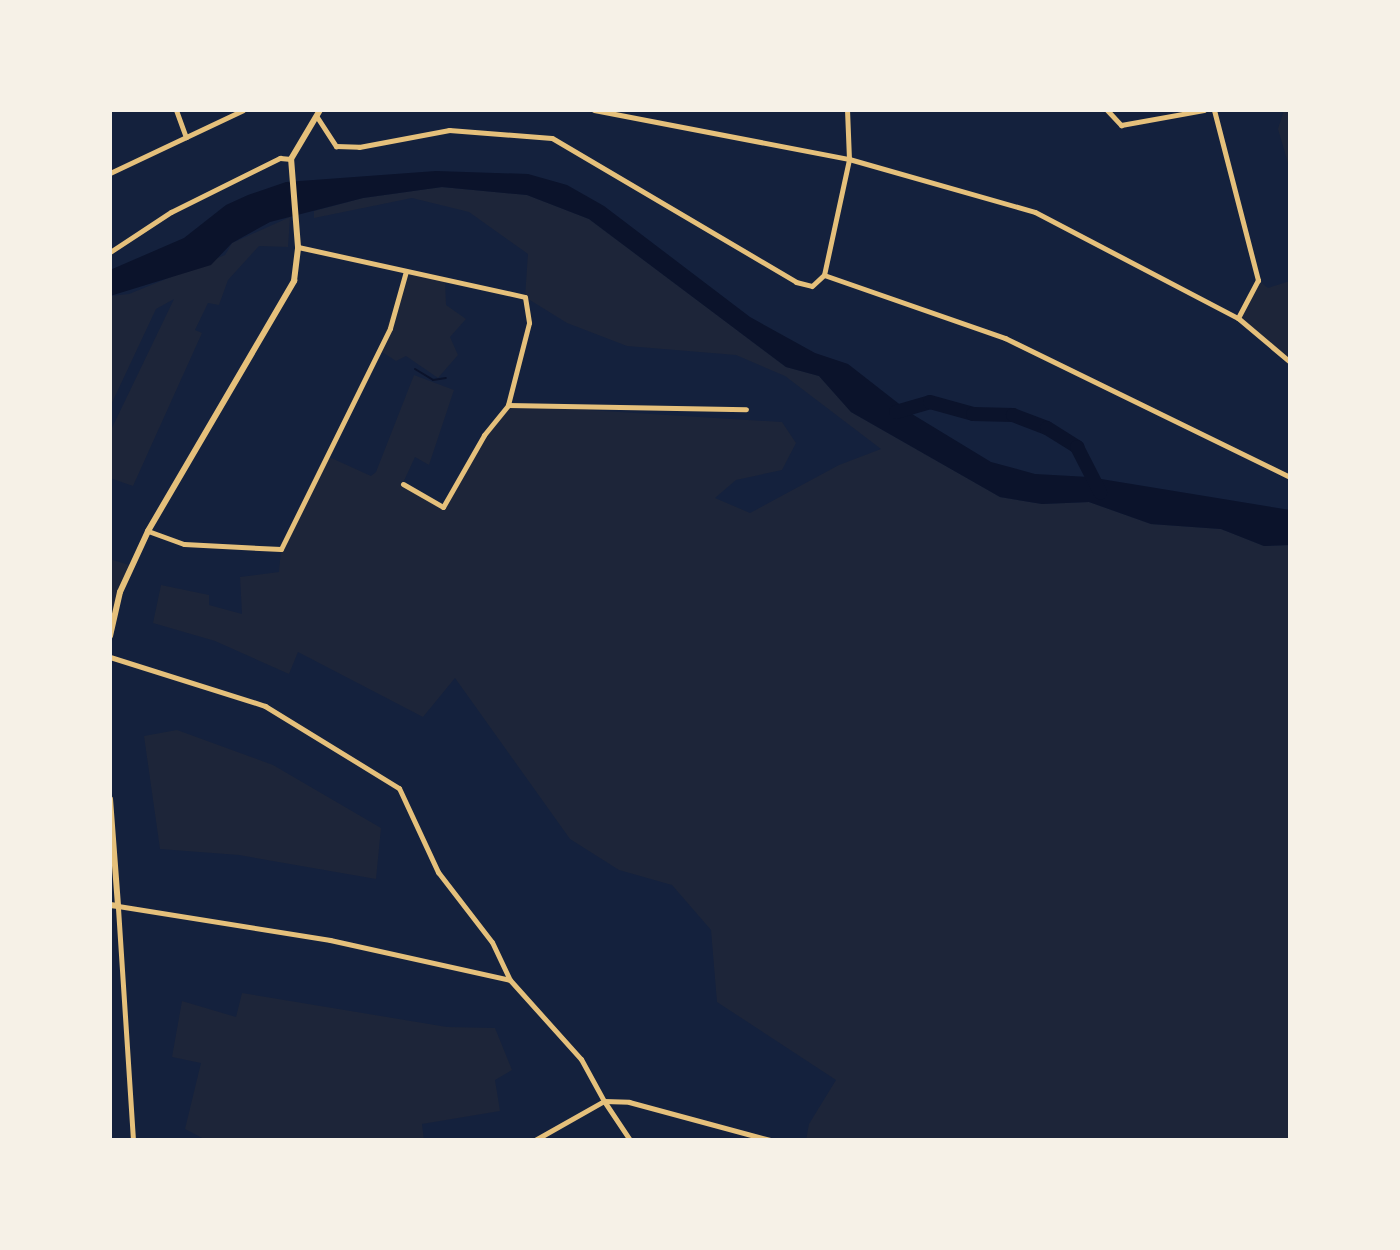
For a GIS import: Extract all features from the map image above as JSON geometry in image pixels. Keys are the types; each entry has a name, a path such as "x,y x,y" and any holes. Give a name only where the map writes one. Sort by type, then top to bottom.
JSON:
{"street":[{"path":"176,110 186,137"},
{"path":"110,173 243,110"},
{"path":"594,110 849,159 1035,212 1238,318 1290,362"},
{"path":"318,113 336,146 359,147 449,130 552,138 796,282 812,286 824,275 849,159 847,110"},
{"path":"1107,110 1121,125 1204,110"},
{"path":"1214,110 1258,280 1238,318"},
{"path":"110,636 120,592 148,531 294,281 298,247 291,159 318,113"},
{"path":"110,252 171,212 280,158 291,159"},
{"path":"298,247 525,297 529,323 508,405 484,435 443,507 403,484"},
{"path":"148,531 184,544 281,549 390,328 406,271"},
{"path":"824,275 1005,338 1290,477"},
{"path":"508,405 746,409"},
{"path":"110,657 265,706 399,788 438,872 492,942 510,980 581,1059 630,1140"},
{"path":"110,799 133,1140"},
{"path":"110,905 330,940 510,980"},
{"path":"535,1140 604,1101 629,1102 770,1140"}],"shaded area":[{"path":"1284,110 1290,110 1290,170 1278,129"},
{"path":"436,171 528,174 567,185 604,206 750,317 815,353 848,364 912,414 991,462 1035,474 1089,477 1290,510 1290,545 1264,546 1221,529 1151,524 1089,502 1042,504 1000,497 851,412 819,376 786,367 589,219 527,195 442,187 363,198 270,222 232,243 211,265 110,296 110,270 184,238 226,205 248,195 286,182"},
{"path":"442,187 527,195 589,219 786,367 819,376 851,412 1000,497 1042,504 1089,502 1151,524 1221,529 1264,546 1290,545 1290,1140 806,1140 809,1124 836,1080 717,1002 711,930 672,885 619,870 570,839 455,678 423,717 298,652 289,674 215,641 153,623 161,585 209,595 209,605 242,614 240,577 279,572 281,549 327,456 371,476 376,472 414,375 454,390 429,465 415,457 403,483 443,507 484,435 508,405 782,422 796,443 782,470 736,480 715,498 750,513 839,465 881,449 785,376 736,355 627,346 567,323 525,297 528,254 469,212 412,198 314,218 314,211 363,198"},
{"path":"290,217 288,247 259,246 228,280 219,305 208,303 195,330 202,333 133,486 110,478 110,432 174,299 156,309 110,407 110,296 129,294 225,255 232,243"},
{"path":"406,271 445,279 446,305 466,319 450,337 458,355 438,378 406,356 396,361 379,350"},
{"path":"1258,280 1268,288 1290,281 1290,362 1238,318"},
{"path":"110,559 132,566 110,619"},
{"path":"177,730 273,765 381,828 376,879 239,855 160,849 144,736"},
{"path":"242,993 447,1027 495,1028 512,1070 495,1080 500,1111 422,1124 424,1140 206,1140 185,1129 201,1063 172,1057 182,1001 236,1017"}],"waterway":[{"path":"415,369 433,380 446,378"},
{"path":"896,412 930,402 973,414 1013,415 1047,428 1077,447 1100,492"}]}
